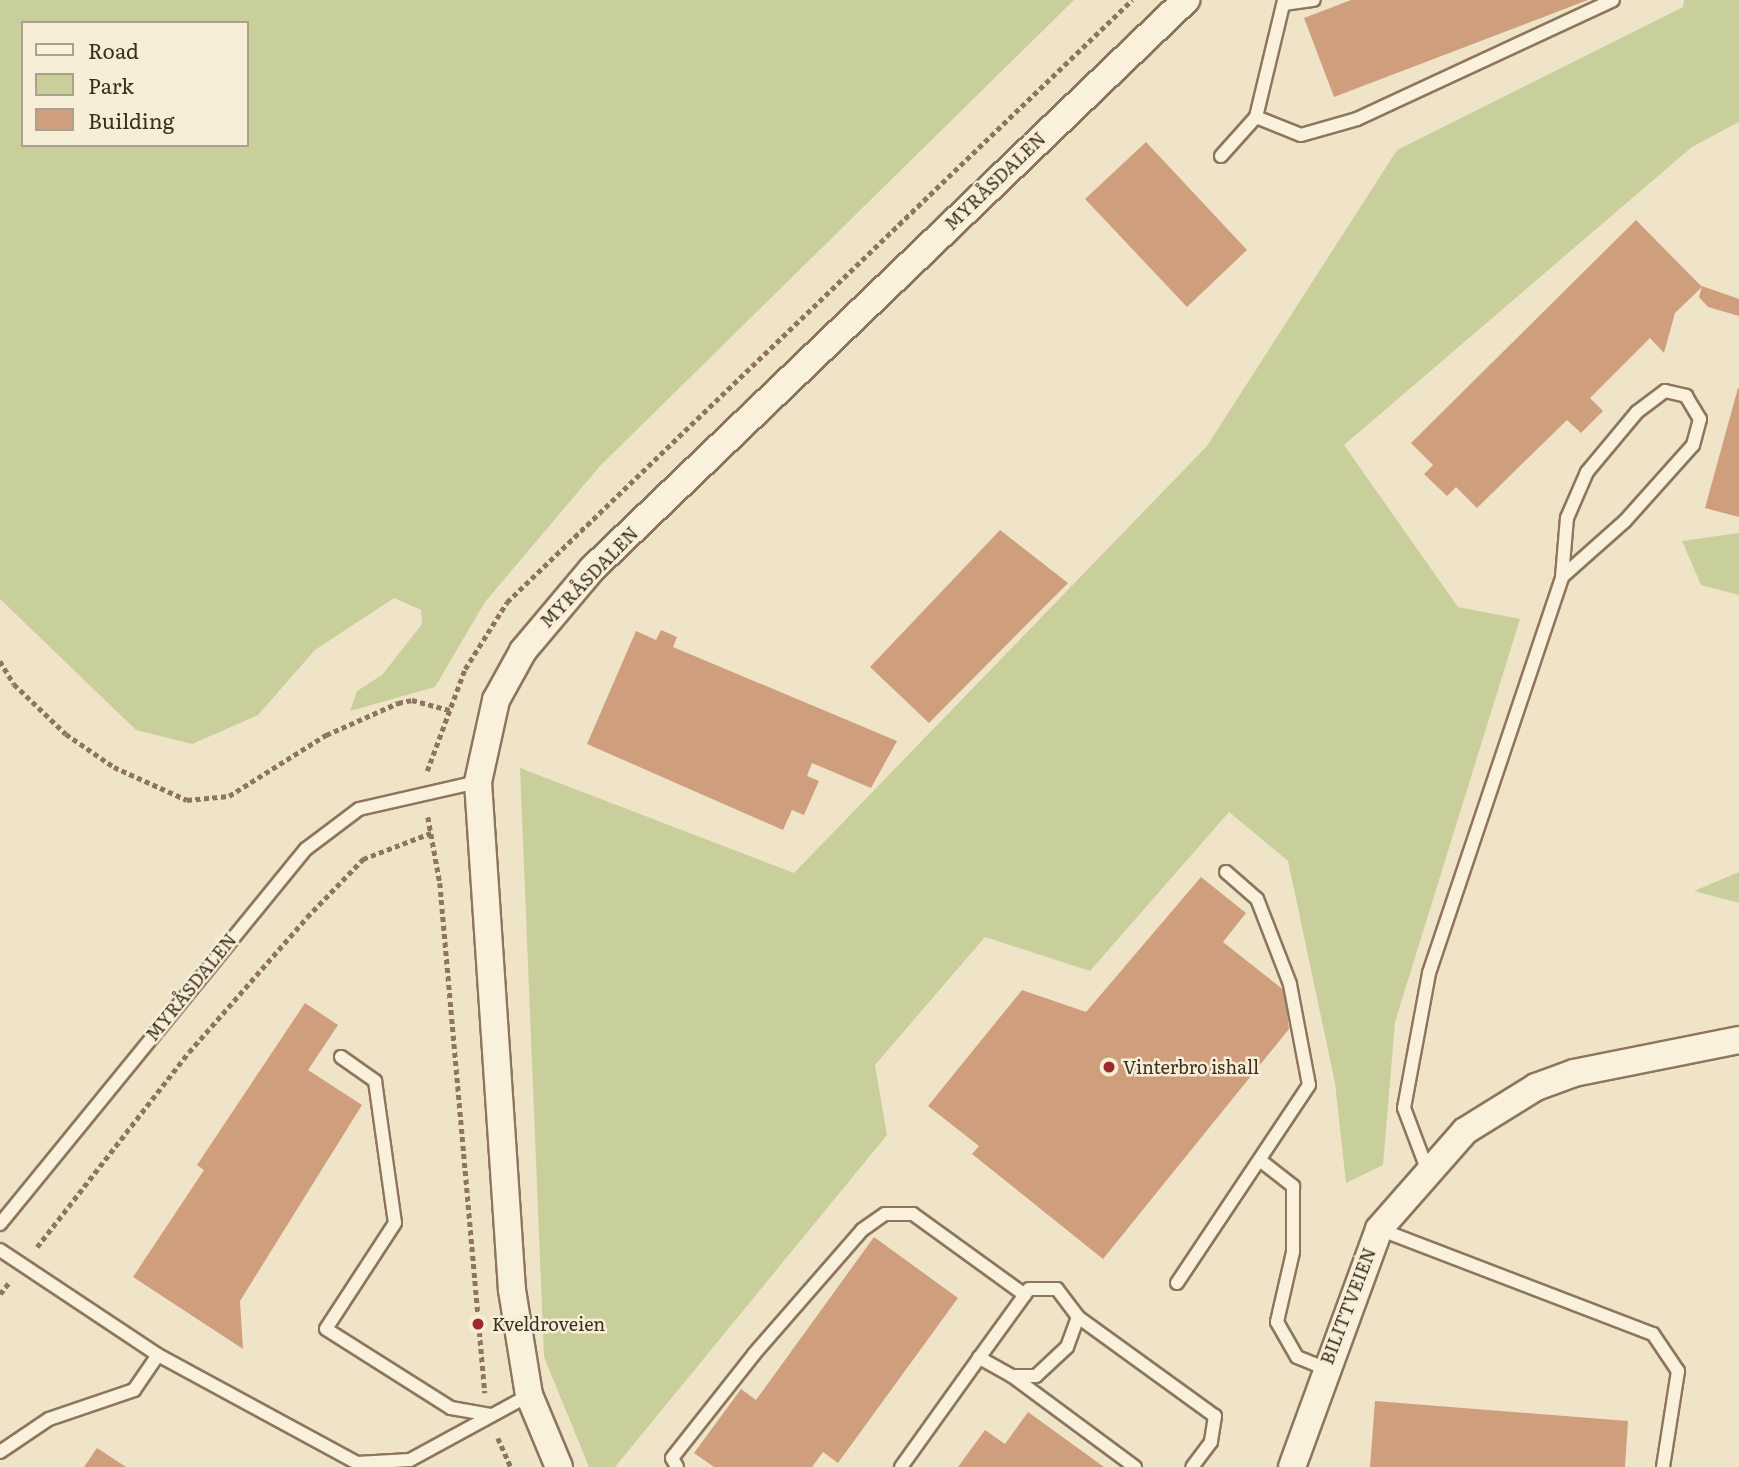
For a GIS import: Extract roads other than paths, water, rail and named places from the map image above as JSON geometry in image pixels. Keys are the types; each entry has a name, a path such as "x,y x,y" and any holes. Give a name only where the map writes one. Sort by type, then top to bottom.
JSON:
{"street":[{"name":"MYRÅSDALEN","path":"478,782 496,700 551,613 1186,0"},
{"path":"478,782 512,1290 529,1395 559,1467"},
{"name":"BILITTVEIEN","path":"1292,1467 1324,1368 1379,1229 1427,1169 1465,1131 1536,1087 1574,1073 1739,1040"}],"lane":[{"path":"1221,156 1256,117 1284,2 1314,0"},
{"path":"1256,117 1301,135 1357,119 1613,0"},
{"path":"1427,1169 1404,1108 1429,973 1562,578 1567,518 1587,472 1637,412 1665,391 1686,396 1700,419 1693,445 1562,578"},
{"name":"MYRÅSDALEN","path":"0,1224 306,849 359,808 478,782"},
{"path":"1177,1283 1261,1161 1309,1085 1290,984 1267,923 1257,899 1226,872"},
{"path":"341,1057 375,1082 395,1223 326,1329 451,1408 490,1415"},
{"path":"1261,1161 1293,1186 1293,1252 1277,1322 1297,1357 1324,1368"},
{"path":"677,1467 672,1458 754,1353 862,1230 885,1213 914,1214 1025,1295"},
{"path":"1379,1229 1653,1334 1678,1371 1663,1467"},
{"path":"0,1250 158,1355 356,1463 410,1460 529,1395"},
{"path":"901,1467 1029,1289 1057,1289 1079,1317 1215,1416 1211,1442 1192,1467"},
{"path":"1012,1376 1036,1376 1067,1347 1079,1317"},
{"path":"0,1452 49,1419 134,1390 158,1355"},
{"path":"979,1358 1012,1376 1135,1467"}],"place":[{"name":"Vinterbro ishall","path":"1109,1067"},
{"name":"Kveldroveien","path":"478,1324"}]}
